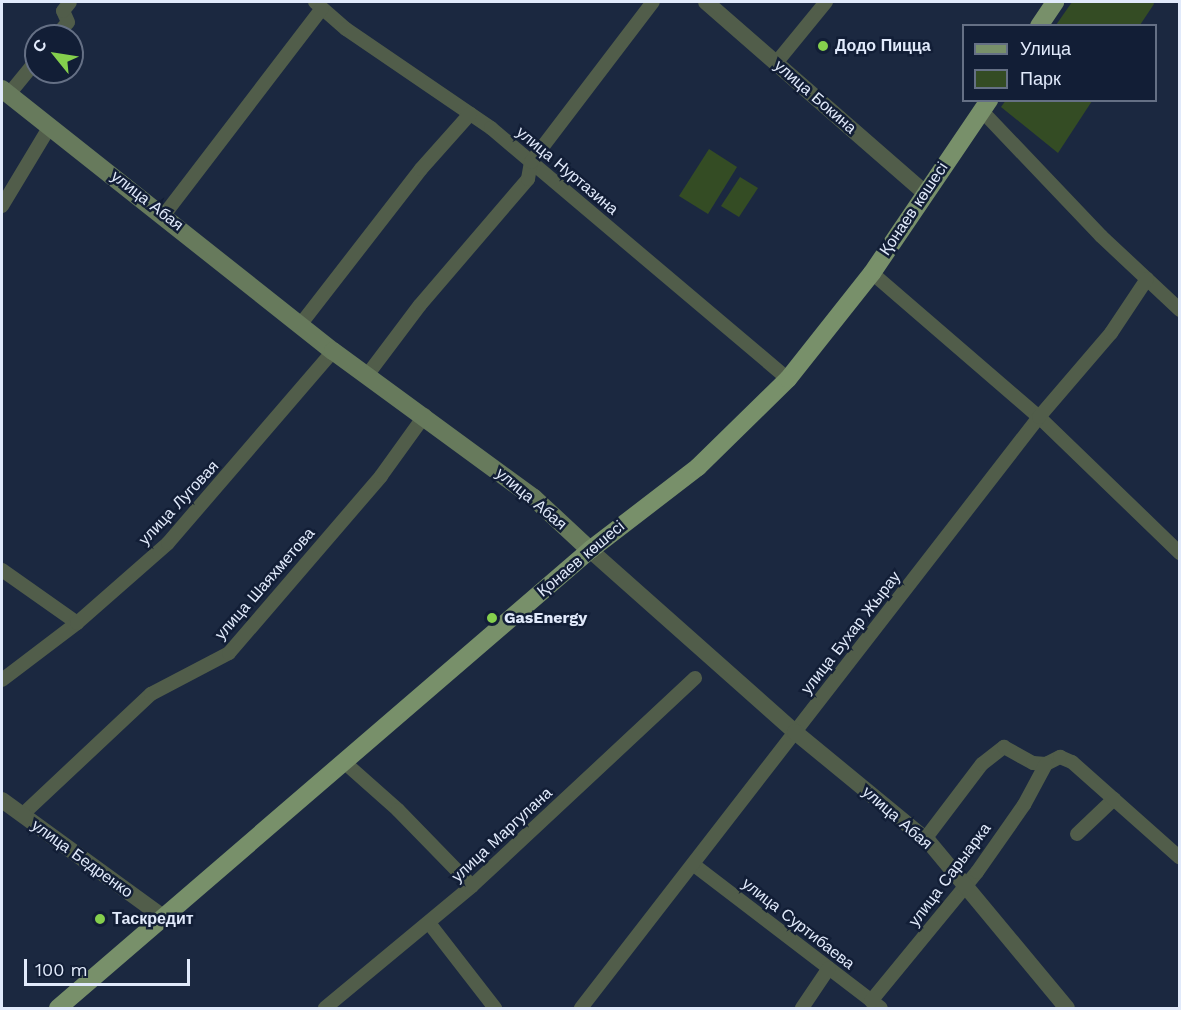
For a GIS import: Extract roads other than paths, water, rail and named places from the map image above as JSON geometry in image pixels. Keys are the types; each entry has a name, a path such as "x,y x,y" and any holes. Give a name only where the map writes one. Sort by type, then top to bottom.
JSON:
{"main road":[{"path":"1040,24 1054,2"},
{"name":"улица Абая","path":"5,91 333,351 425,415 534,498 590,550"},
{"name":"Қонаев көшесі","path":"58,1008 590,550 698,466 788,379 872,273 985,106"}],"street":[{"path":"66,24 68,22 63,11 70,2"},
{"path":"368,374 420,305 528,179 531,162 653,2"},
{"name":"улица Бокина","path":"706,2 925,193"},
{"path":"776,63 826,2"},
{"path":"164,215 319,5"},
{"name":"улица Нуртазина","path":"319,5 346,29 470,114 531,162 788,379"},
{"path":"5,91 24,73"},
{"path":"985,106 1147,279 1179,310"},
{"path":"300,325 421,170 470,114"},
{"path":"2,206 50,126"},
{"path":"872,273 1039,417 1179,553"},
{"name":"улица Бухар Жырау","path":"581,1008 1039,417 1112,333 1147,279"},
{"name":"улица Луговая","path":"2,680 76,623 168,543 333,351"},
{"name":"улица Шаяхметова","path":"22,815 151,694 228,653 381,476 425,415"},
{"name":"улица Абая","path":"590,550 795,732 925,839 1067,1008"},
{"path":"2,570 76,623"},
{"name":"улица Маргулана","path":"325,1008 472,886 695,678"},
{"path":"925,839 997,750 1004,747 1033,763 1047,764 1060,757 1072,762 1179,858"},
{"path":"344,762 398,810 472,886"},
{"name":"улица Сарыарка","path":"876,1005 1024,805 1047,764"},
{"path":"1077,834 1114,799"},
{"name":"улица Бедренко","path":"3,804 22,815 163,917"},
{"name":"улица Суртибаева","path":"694,865 876,1005"},
{"path":"429,923 495,1008"},
{"path":"802,1008 829,968"}],"place":[{"name":"Додо Пицца","path":"823,46"},
{"name":"GasEnergy","path":"492,618"},
{"name":"Таскредит","path":"100,919"}]}
